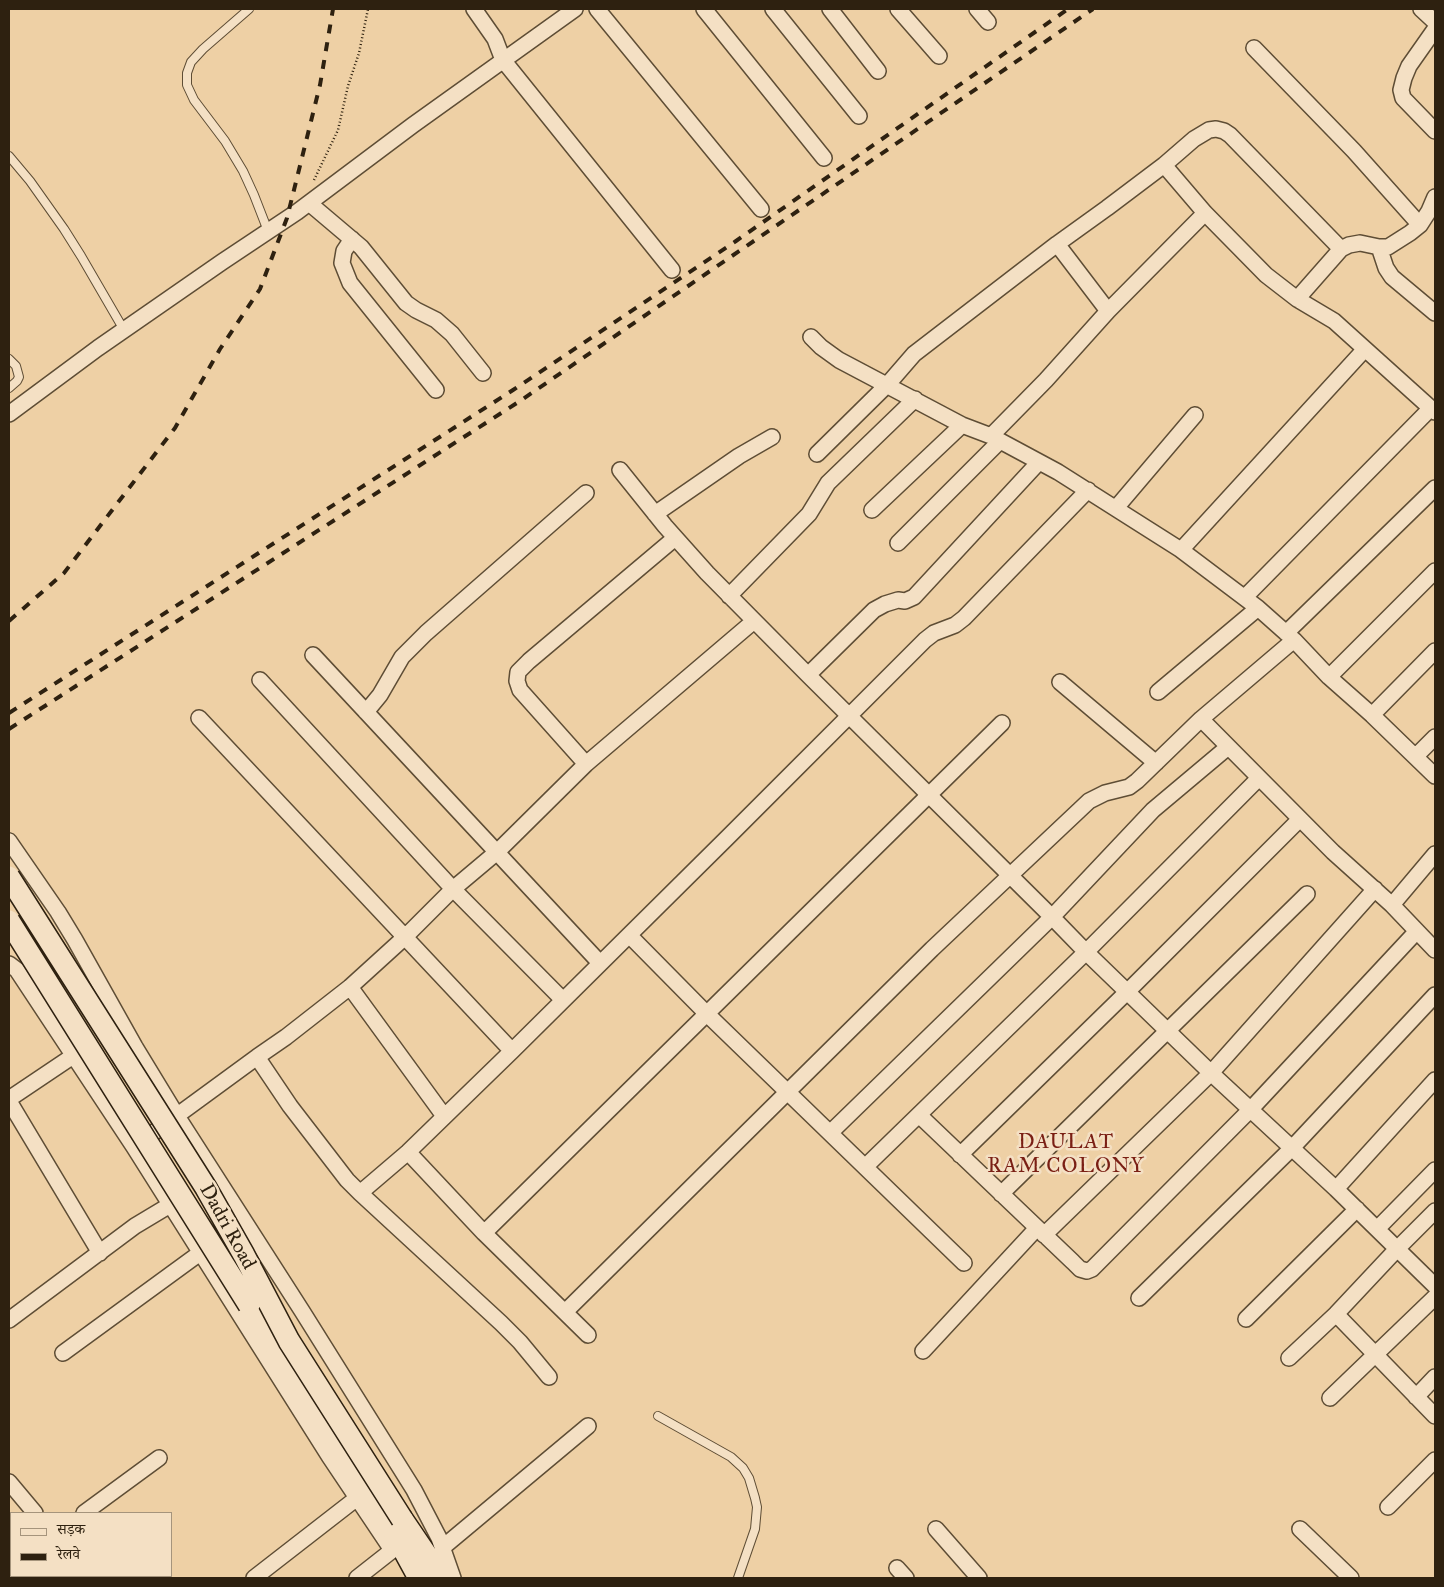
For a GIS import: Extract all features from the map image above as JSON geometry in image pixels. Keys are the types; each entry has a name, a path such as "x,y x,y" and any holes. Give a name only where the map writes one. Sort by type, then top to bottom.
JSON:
{"street":[{"path":"474,9 495,39 503,60 672,270"},
{"path":"9,414 124,330 309,203 413,125 575,9"},
{"path":"597,9 761,209"},
{"path":"704,9 824,158"},
{"path":"773,9 859,116"},
{"path":"830,9 878,71"},
{"path":"898,9 939,56"},
{"path":"977,9 988,22"},
{"path":"1421,9 1435,22"},
{"path":"1435,30 1409,66 1401,90 1403,98 1435,131"},
{"path":"1254,48 1354,151 1420,224"},
{"path":"817,454 888,384 914,354 1057,244 1164,165 1194,139 1209,130 1216,129 1230,135 1341,249"},
{"path":"1164,165 1205,213 1266,275 1296,299 1334,321 1433,410 1245,597"},
{"path":"1296,299 1341,249 1360,243 1379,248 1388,247 1410,233 1420,224 1429,211 1435,197"},
{"path":"309,203 369,256 406,303 436,320 452,334 483,373"},
{"path":"898,543 996,439 1108,311 1205,213"},
{"path":"352,239 344,251 342,263 350,282 436,390"},
{"path":"1057,244 1108,311"},
{"path":"1379,248 1386,268 1392,277 1435,313"},
{"path":"811,337 839,360 888,384 962,425 996,439 1039,462 1088,490 1181,550 1258,608 1290,637 1329,677 1372,714 1435,776"},
{"path":"1181,550 1365,350"},
{"path":"729,596 809,514 828,483 915,399"},
{"path":"1116,508 1195,415"},
{"path":"872,510 962,425"},
{"path":"655,514 740,456 772,437"},
{"path":"808,675 874,610 885,604 898,600 905,601 914,597 1039,462"},
{"path":"620,470 675,538 729,596 1086,952 1211,1073 1336,1188 1435,1286"},
{"path":"565,1312 932,949 1089,801 1106,793 1128,787 1137,781 1290,637 1435,488"},
{"path":"360,1193 408,1152 512,1051 934,632 955,626 964,618 1088,490"},
{"path":"366,712 380,695 402,657 426,633 586,494"},
{"path":"586,764 520,690 517,681 518,672 675,538"},
{"path":"1329,677 1435,571"},
{"path":"1158,692 1258,608"},
{"path":"134,1147 286,1038 350,987 406,937 453,889 497,852 586,764 754,621"},
{"path":"1372,714 1435,651"},
{"path":"313,655 600,963"},
{"path":"260,680 453,889 563,1000"},
{"path":"1060,682 1156,763"},
{"path":"199,718 512,1051"},
{"path":"1201,719 1333,852 1392,905 1435,950"},
{"path":"484,1233 1002,723"},
{"path":"1416,756 1435,737"},
{"path":"830,1133 1052,917 1153,810 1228,747"},
{"path":"865,1167 1086,952 1259,778"},
{"path":"960,1155 1300,819"},
{"path":"9,841 58,912 135,1047 177,1116 414,1490 442,1548 453,1578"},
{"path":"1392,905 1435,854"},
{"name":"Dadri Road","path":"9,877 206,1188 289,1341 442,1578"},
{"path":"923,1351 1041,1232 1211,1073 1375,889"},
{"path":"1001,1194 1307,894"},
{"name":"Dadri Road","path":"9,922 249,1305 389,1523 396,1547 419,1578"},
{"path":"919,1115 1080,1269 1092,1269 1251,1109 1417,931"},
{"path":"629,935 707,1014 964,1263"},
{"path":"9,964 16,970 134,1147 356,1498 396,1547 357,1578"},
{"path":"350,987 444,1116"},
{"path":"1139,1298 1292,1148 1435,995"},
{"path":"73,1056 9,1100 100,1253"},
{"path":"257,1057 290,1106 360,1193 495,1317 520,1342 549,1377"},
{"path":"1336,1188 1435,1080"},
{"path":"408,1152 484,1233 588,1335"},
{"path":"1377,1230 1435,1170"},
{"path":"9,1320 136,1226 170,1205"},
{"path":"1246,1319 1357,1209"},
{"path":"1289,1358 1336,1314 1435,1211"},
{"path":"63,1353 200,1253"},
{"path":"1330,1398 1435,1297"},
{"path":"1336,1314 1435,1416"},
{"path":"1416,1397 1435,1377"},
{"path":"442,1548 588,1426"},
{"path":"85,1512 159,1458"},
{"path":"1388,1507 1435,1460"},
{"path":"9,1482 34,1512"},
{"path":"254,1578 356,1498"},
{"path":"936,1529 979,1578"},
{"path":"1300,1529 1351,1578"}],"lane":[{"path":"249,9 203,49 191,62 187,73 187,86 194,100 225,141 243,170 268,231"},
{"path":"9,156 30,181 64,229 124,330"},
{"path":"9,359 16,366 19,377 9,388"},
{"path":"658,1416 731,1457 743,1468 749,1478 755,1498 755,1522 749,1549 738,1578"}],"path":[{"path":"314,180 338,130 348,86 359,53 368,9"}],"railway":[{"path":"9,621 64,573 175,428 220,349 260,289 287,218 320,85 333,9"},
{"path":"9,713 513,390 736,241 1068,9"},
{"path":"9,729 520,401 1093,9"}],"district":[{"name":"DAULAT RAM COLONY","path":"1066,1155"}]}
